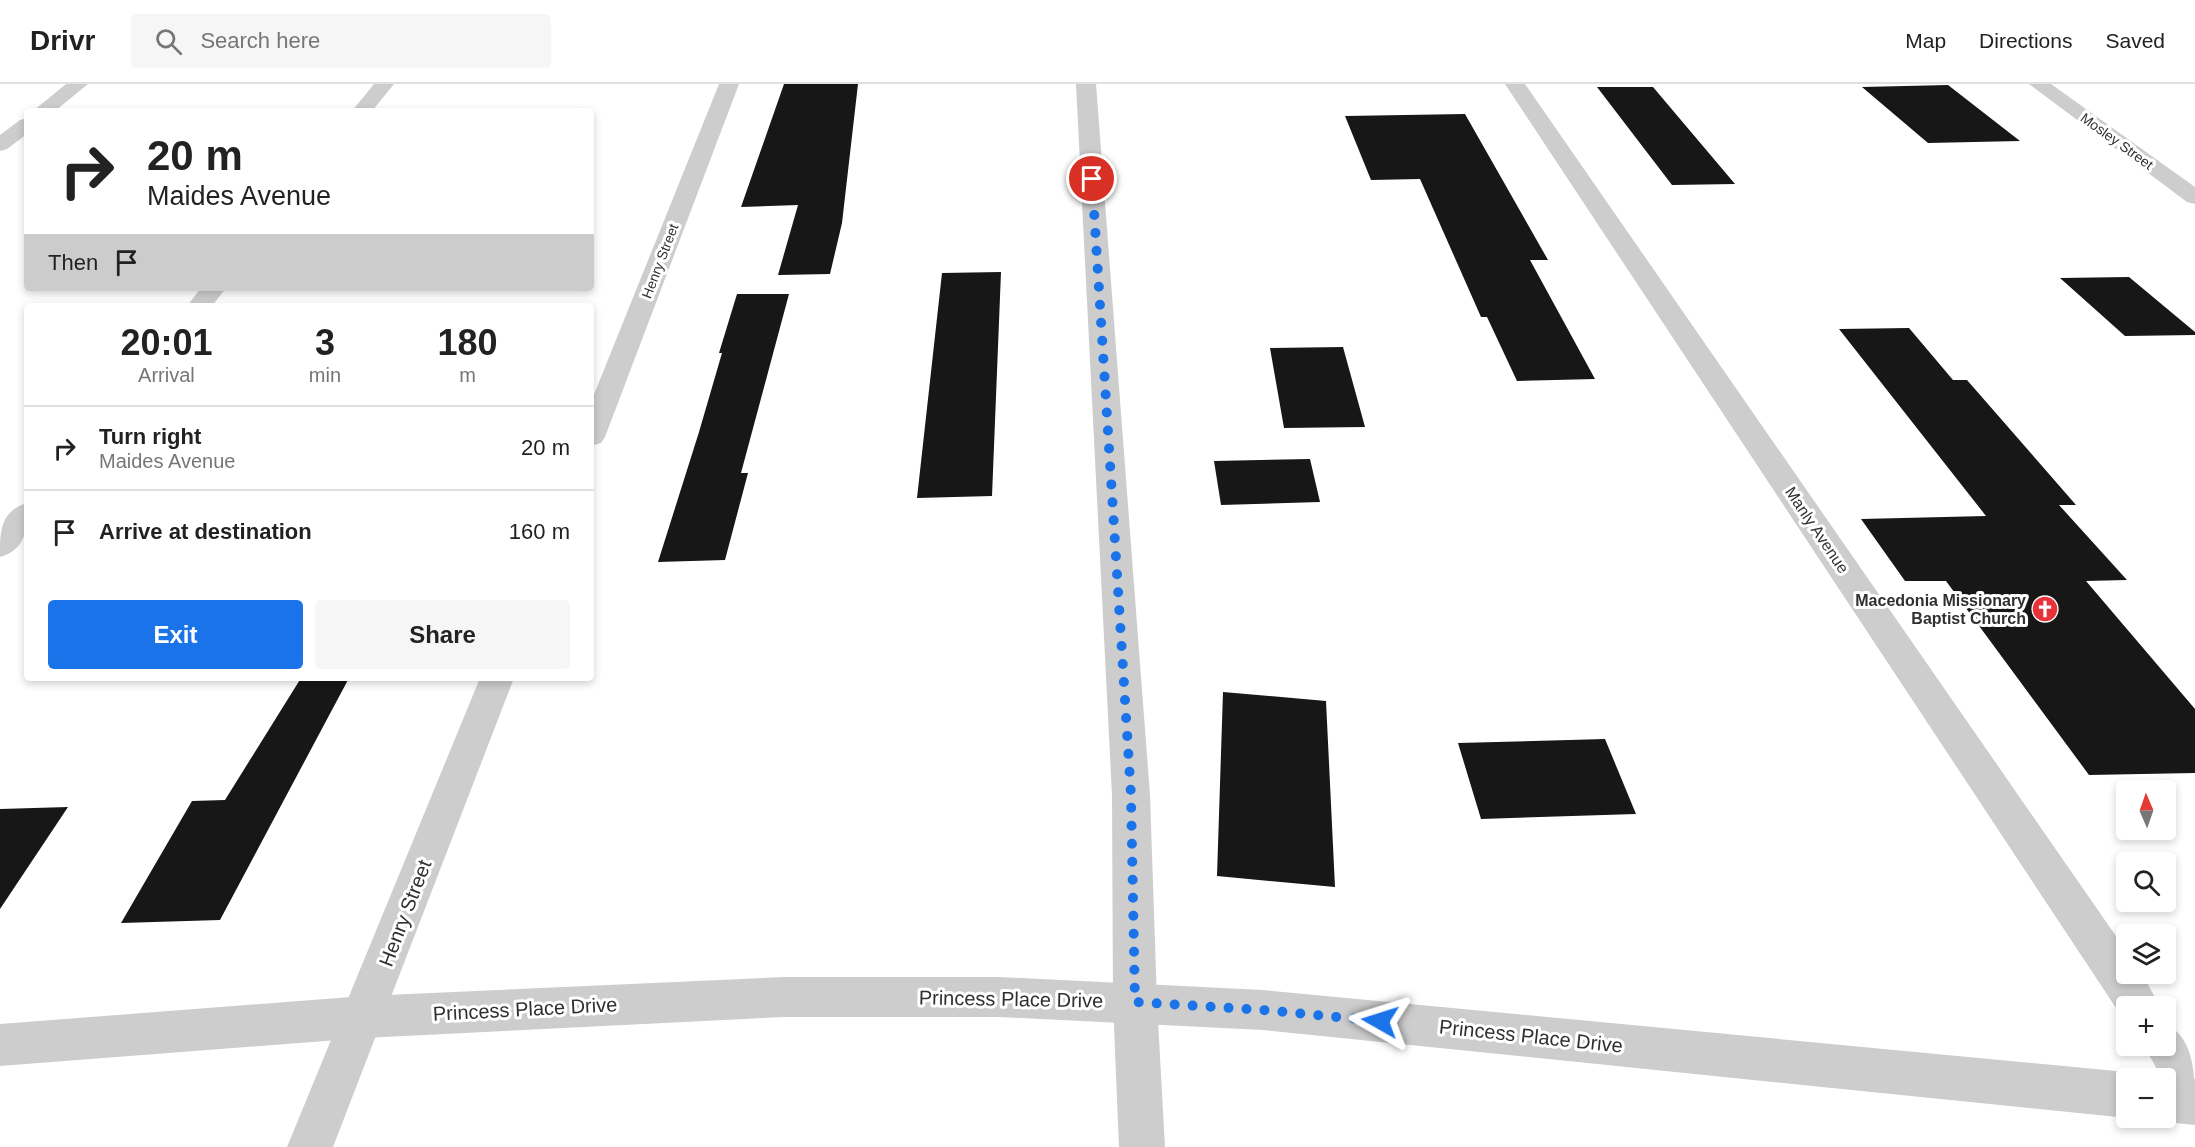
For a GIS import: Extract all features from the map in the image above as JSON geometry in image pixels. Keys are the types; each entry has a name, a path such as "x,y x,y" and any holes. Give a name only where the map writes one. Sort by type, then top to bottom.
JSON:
{"street":[{"path":"47,108 78,84"},
{"path":"364,108 384,84"},
{"name":"Henry Street","path":"594,429 729,84"},
{"path":"1086,84 1131,795 1135,1002 1142,1147"},
{"name":"Manly Avenue","path":"1515,84 2132,996"},
{"name":"Mosley Street","path":"2039,84 2195,197"},
{"path":"0,145 24,126"},
{"path":"202,303 212,291"},
{"path":"0,546 24,517"},
{"name":"Henry Street","path":"310,1147 364,1017 496,681"},
{"name":"Princess Place Drive","path":"0,1045 364,1017 784,997 999,997 1263,1010 2116,1094"},
{"path":"2173,1056 2195,1088"},
{"path":"2176,1100 2195,1102"}],"building":[{"path":"784,84 858,84 842,223 830,274 778,275 798,205 741,207"},
{"path":"1948,85 2020,141 1928,143 1862,87"},
{"path":"1597,87 1653,87 1735,184 1672,185"},
{"path":"1465,114 1548,260 1530,260 1595,379 1517,381 1487,317 1481,317 1420,179 1371,180 1345,116"},
{"path":"1001,272 992,496 917,498 942,273"},
{"path":"2129,277 2195,332 2195,335 2125,336 2060,278"},
{"path":"737,294 789,294 741,473 748,473 725,560 658,562 699,432"},
{"path":"1909,328 1953,380 1967,380 2076,505 2059,505 2127,580 2086,581 2195,709 2195,773 2089,775 1946,581 1905,581 1861,519 1986,516 1839,329"},
{"path":"1343,347 1365,427 1284,428 1270,348"},
{"path":"1310,459 1320,502 1221,505 1214,461"},
{"path":"299,681 347,681 220,920 121,923 192,801 225,800"},
{"path":"1223,692 1326,701 1335,887 1217,876"},
{"path":"1605,739 1636,814 1481,819 1458,743"},
{"path":"68,807 0,909 0,809"}],"place":[{"name":"Macedonia Missionary Baptist Church","path":"2045,609"}],"route":[{"path":"1092,179 1131,795 1135,1002 1263,1010 1380,1021"}]}
